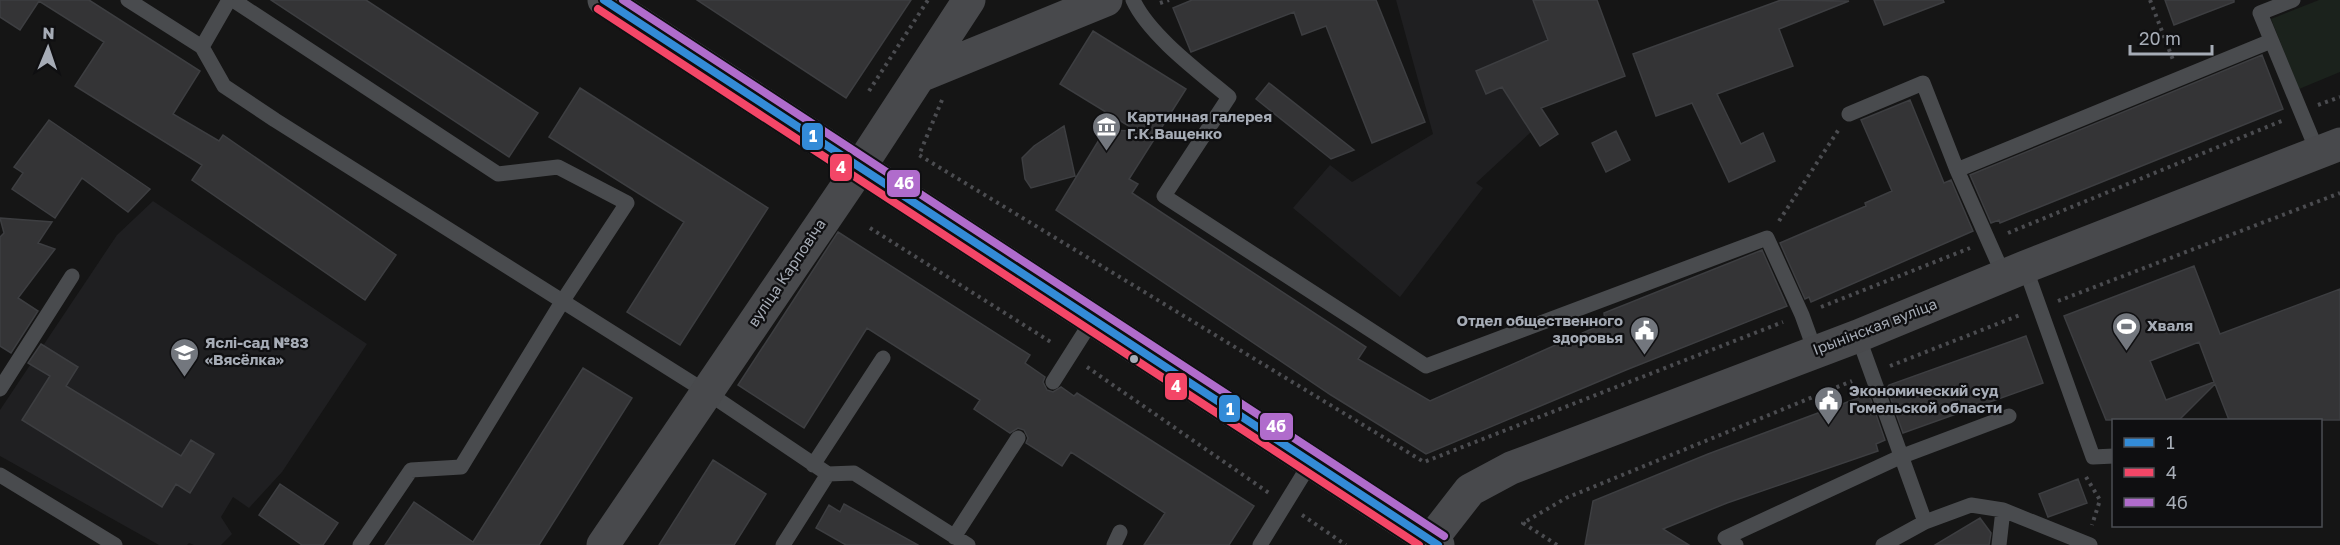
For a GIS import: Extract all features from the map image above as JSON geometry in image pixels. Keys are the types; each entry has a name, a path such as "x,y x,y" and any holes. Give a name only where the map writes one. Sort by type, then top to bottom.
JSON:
{"main road":[{"path":"604,0 1434,543"}],"street":[{"name":"вуліца Карповіча","path":"603,545 860,167 969,0"},
{"path":"920,76 1044,11 1107,0"},
{"name":"Ірынінская вуліца","path":"1434,543 1470,490 1511,468 1858,336 2014,271 2329,149"}],"lane":[{"path":"128,0 202,46 224,86 708,393 813,465 828,474 854,473 961,541 1018,438"},
{"path":"202,46 231,0 498,174 558,167 627,203 562,302 461,467 411,470 360,545"},
{"path":"1133,0 1138,12 1184,61 1229,97 1164,196 1426,366 1767,238 1802,315 1815,351"},
{"path":"2293,0 2260,13 2301,112 2329,149"},
{"path":"1957,170 2271,40"},
{"path":"1849,114 1923,83 1988,241 2014,271 2038,308 2093,457 2112,456"},
{"path":"0,389 72,276"},
{"path":"1053,382 1093,319"},
{"path":"1858,336 1925,522"},
{"path":"813,465 883,358"},
{"path":"1736,545 1725,538 1900,457 2009,416"},
{"path":"1260,545 1311,462"},
{"path":"783,545 828,474"},
{"path":"0,475 115,545"},
{"path":"1883,545 1925,522 1971,505 2003,510 2088,544"},
{"path":"1999,545 2003,510"}],"path":[{"path":"869,91 928,0"},
{"path":"919,155 1424,462 1988,241 2340,97"},
{"path":"1767,238 1849,114"},
{"path":"1557,545 1523,523 1566,498 1872,374 2340,193"},
{"path":"870,228 1070,355 1346,545"},
{"path":"2084,474 2100,500 2088,544"}],"shaded area":[{"path":"1396,0 1597,0 1625,76 1540,106 1531,132 1476,183 1483,188 1400,297 1293,208 1330,165 1352,182 1433,134"},
{"path":"2319,0 2340,0 2340,72 2299,89 2271,19"},
{"name":"Яслі-сад №83 «Вясёлка»","path":"153,201 367,344 282,472 249,508 233,497 221,517 232,534 221,545 189,543 187,545 159,545 0,456 0,410 117,235"}],"building":[{"path":"0,0 89,0 200,71 173,114 219,141 223,135 396,255 365,300 192,180 202,165 75,86 104,42 39,1 20,30 0,17"},
{"path":"271,0 366,0 538,113 509,157"},
{"path":"697,0 911,0 846,98"},
{"path":"1192,0 1376,0 1425,122 1372,143 1326,26 1302,35 1294,12 1191,52 1173,8"},
{"path":"1533,0 1597,0 1625,76 1541,108 1558,134 1540,146 1502,87 1486,94 1476,71 1548,40"},
{"path":"1781,0 1849,1 1779,29 1793,66 1717,94 1741,144 1763,133 1775,161 1729,182 1692,103 1656,116 1633,54"},
{"path":"1874,0 1943,0 1944,2 1884,25"},
{"path":"2165,0 2234,0 2234,2 2174,25"},
{"path":"1093,31 1186,89 1129,179 1138,184 1132,193 1366,347 1358,359 1430,401 1605,323 1604,313 1762,250 1787,306 1626,370 1426,454 1331,395 1056,210 1105,130 1137,131 1060,84"},
{"path":"2262,55 2283,109 2000,223 1999,220 1991,223 1970,175"},
{"path":"1269,83 1354,150 1331,159 1256,99"},
{"path":"580,88 768,208 680,345 627,312 684,222 549,137"},
{"path":"1910,100 1944,183 1951,180 1973,231 1811,302 1809,297 1805,299 1780,243 1866,206 1865,203 1892,191 1861,120"},
{"path":"49,120 150,189 128,212 82,178 55,218 12,189 23,173 14,167"},
{"path":"1064,126 1075,176 1031,188 1025,179 1022,158 1034,146"},
{"path":"1616,131 1630,160 1606,172 1592,143"},
{"path":"0,218 52,222 38,243 55,249 18,298 38,311 11,353 0,346 0,237 4,233"},
{"path":"838,232 1030,355 1025,363 1045,377 1043,382 1047,390 1053,392 1061,387 1074,396 1077,393 1254,506 1229,545 1144,545 1165,513 1071,452 1062,466 1026,443 1028,438 1024,430 1018,428 1010,433 974,409 980,400 867,328 804,428 738,385"},
{"path":"2194,266 2220,334 2340,289 2340,420 2229,419 2215,384 2180,419 2106,420 2064,316","holes":["2199,342 2214,382 2166,400 2150,361"]},
{"path":"2026,336 2043,383 1903,433 1887,388 1889,385"},
{"path":"41,344 78,367 66,386 181,456 191,440 214,454 190,493 176,484 162,507 22,420 50,376 28,363"},
{"path":"583,368 632,398 539,545 385,545 414,502 473,542"},
{"path":"1869,394 1885,440 1876,444 1878,451 1727,503 1663,529 1689,545 1585,545 1593,501 1708,454"},
{"path":"713,460 766,494 734,545 659,545"},
{"path":"2078,479 2087,503 2048,517 2039,494"},
{"path":"280,484 338,523 323,545 302,545 259,515"},
{"path":"844,504 918,545 846,545 816,528 829,505 840,512"},
{"path":"1980,518 1991,533 1989,545 1935,545"}],"transit line":[{"name":"1","path":"604,0 1438,545"},
{"name":"4б","path":"623,0 1444,536"},
{"name":"4","path":"598,9 1419,545"}],"place":[{"name":"Картинная галерея Г.К.Ващенко","path":"1106,152"},
{"name":"Хваля","path":"2126,352"},
{"name":"Отдел общественного здоровья","path":"1644,356"},
{"name":"Яслі-сад №83 «Вясёлка»","path":"184,378"},
{"name":"Экономический суд Гомельской области","path":"1828,426"}]}
